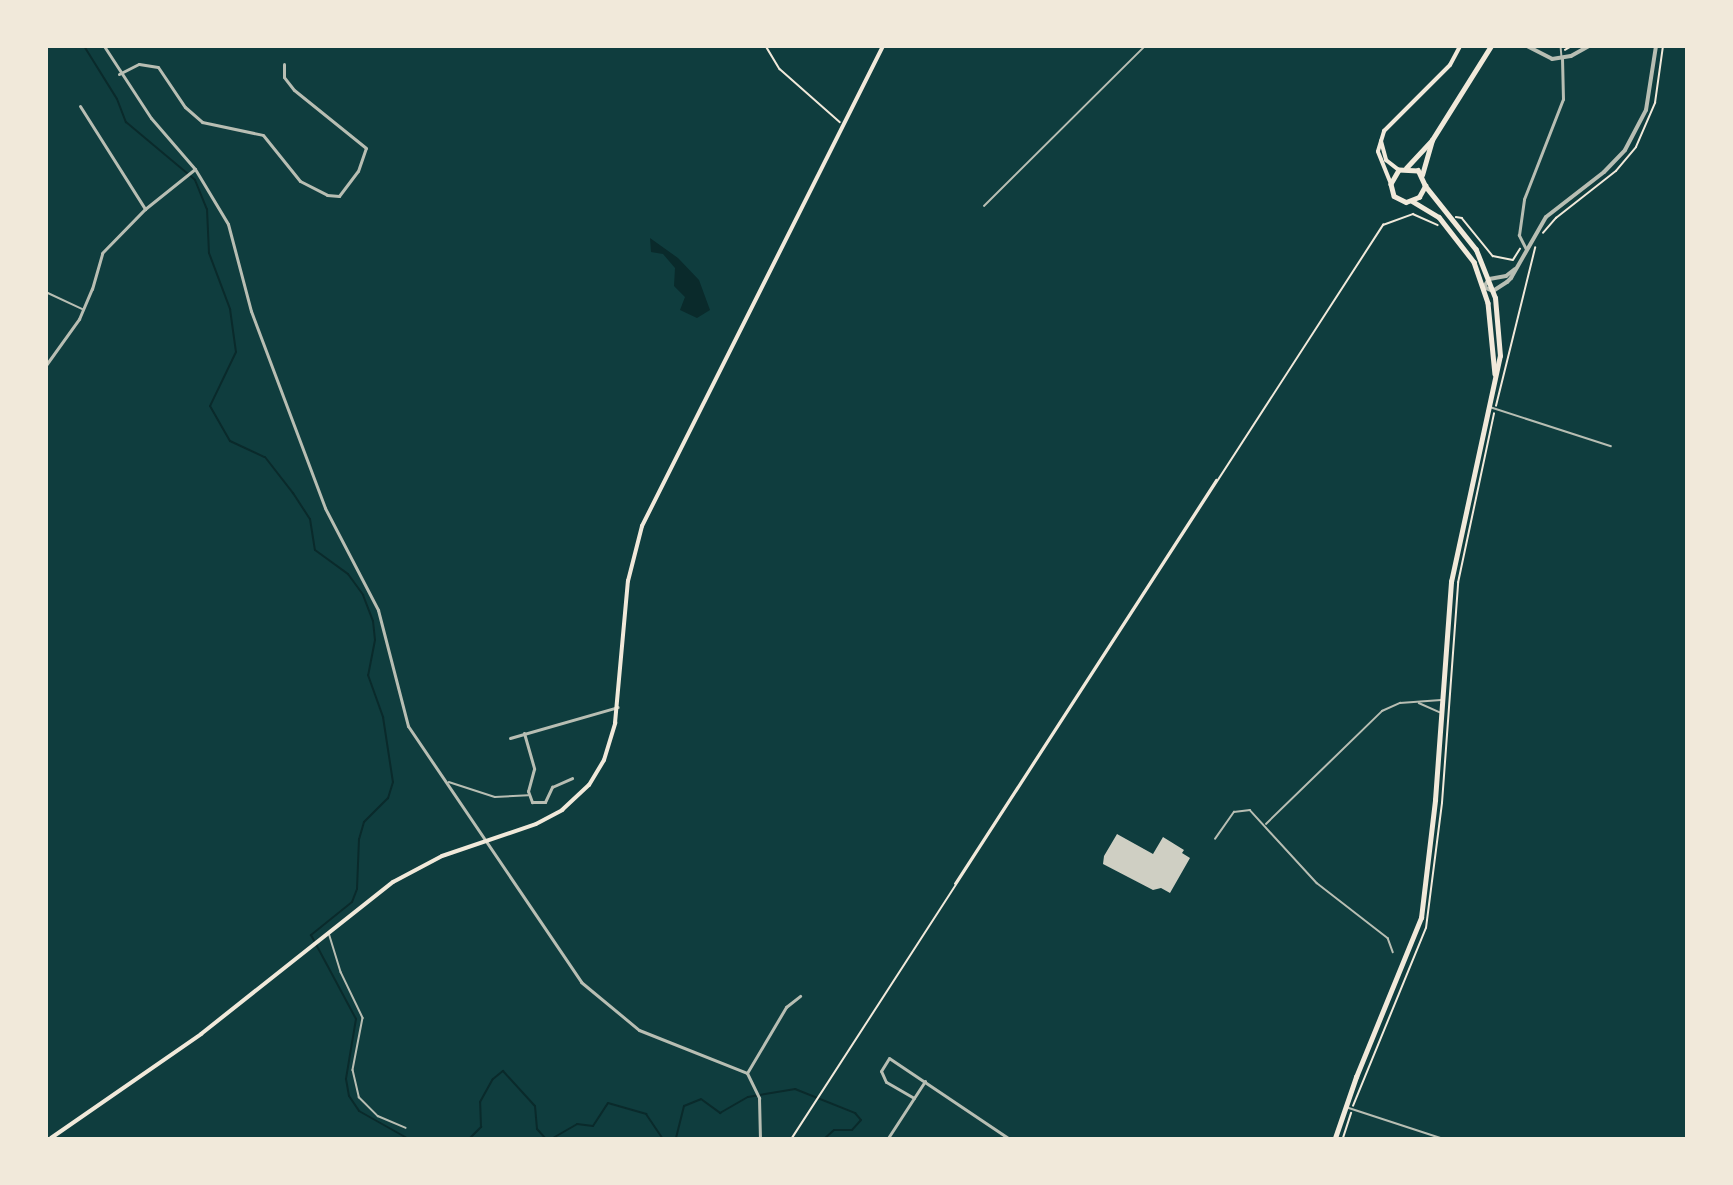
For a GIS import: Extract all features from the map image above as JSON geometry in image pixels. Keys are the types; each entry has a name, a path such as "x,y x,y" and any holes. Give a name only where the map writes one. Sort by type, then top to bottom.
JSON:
{"main road":[{"path":"51,1138 201,1034 407,873 485,841 536,824 581,794 604,760 618,707 628,581 642,526 846,125 883,46"},
{"path":"1460,46 1450,65 1390,121 1380,141 1379,159 1398,199 1412,201 1429,209 1447,225 1470,254 1484,287 1493,333 1495,374"},
{"path":"1390,184 1399,170 1406,168 1432,140 1491,46"},
{"path":"1335,1138 1420,925 1442,713 1452,574 1501,347 1490,279 1476,250 1454,219 1425,186 1422,176 1432,140"},
{"path":"1380,141 1386,160 1399,170"},
{"path":"1406,168 1422,176"},
{"path":"1412,201 1421,196 1425,186"}],"street":[{"path":"104,46 119,74 151,118 195,169 230,231 251,311 325,508 378,610 408,726 575,975 604,1005 647,1034 734,1065 747,1073 758,1093 760,1138"},
{"path":"1527,46 1545,57 1562,59 1589,46"},
{"path":"1515,269 1506,276 1490,279 1484,287 1493,291 1507,282 1515,269 1524,248 1546,217 1604,172 1630,143 1646,110 1656,46"},
{"path":"1524,248 1519,227 1524,199 1563,99 1562,59"},
{"path":"119,74 139,64 158,66 185,107 202,122 263,135 300,181 327,195 339,196 358,171 366,148 300,94 284,77 284,64"},
{"path":"80,106 145,209"},
{"path":"46,364 70,334 83,309 92,290 98,258 145,209 195,169"},
{"path":"510,738 618,707"},
{"path":"524,734 534,769 528,795 535,804 542,804 552,787 573,778"},
{"path":"747,1073 786,1007 800,996"},
{"path":"914,1098 886,1082 881,1071 887,1060 892,1058 1008,1138"},
{"path":"888,1138 925,1081"}],"lane":[{"path":"984,206 1145,46"},
{"path":"1562,46 1562,59"},
{"path":"46,292 83,309"},
{"path":"1489,407 1611,446"},
{"path":"1266,825 1382,711 1400,703 1442,700"},
{"path":"1418,703 1442,713"},
{"path":"445,782 495,797 528,795"},
{"path":"1215,838 1240,809 1250,810 1317,883 1388,938 1393,952"},
{"path":"329,932 341,972 363,1018 353,1070 359,1097 378,1116 405,1128"},
{"path":"1346,1107 1441,1138"}],"path":[{"path":"766,46 780,69 846,125"},
{"path":"1561,51 1572,46"},
{"path":"792,1138 1105,647 1219,478 1383,225 1413,214 1442,227 1447,225"},
{"path":"1454,219 1461,217 1484,249 1496,257 1513,260 1524,248"},
{"path":"1528,265 1532,253"}],"water":[{"path":"650,238 678,258 699,280 710,310 697,318 680,310 685,297 674,286 675,268 663,254 651,252"}],"building":[{"path":"1117,834 1153,854 1163,837 1184,850 1182,853 1190,858 1170,893 1161,888 1153,890 1103,864 1104,856"}],"waterway":[{"path":"84,46 117,99 126,122 195,180 207,209 209,253 230,309 236,352 210,406 230,441 265,457 293,493 310,519 315,550 348,574 363,595 373,621 375,640 368,675 383,717 393,782 388,798 364,822 359,839 357,889 352,902 311,935 356,1019 346,1079 349,1096 359,1111 407,1138"},
{"path":"470,1138 481,1127 480,1102 493,1079 503,1071 535,1106 537,1129 545,1138"},
{"path":"676,1138 684,1106 701,1099 720,1113 748,1097 795,1089 855,1113 861,1120 852,1130 834,1130 825,1138"},
{"path":"553,1138 577,1124 593,1126 608,1103 646,1114 662,1138"}]}
